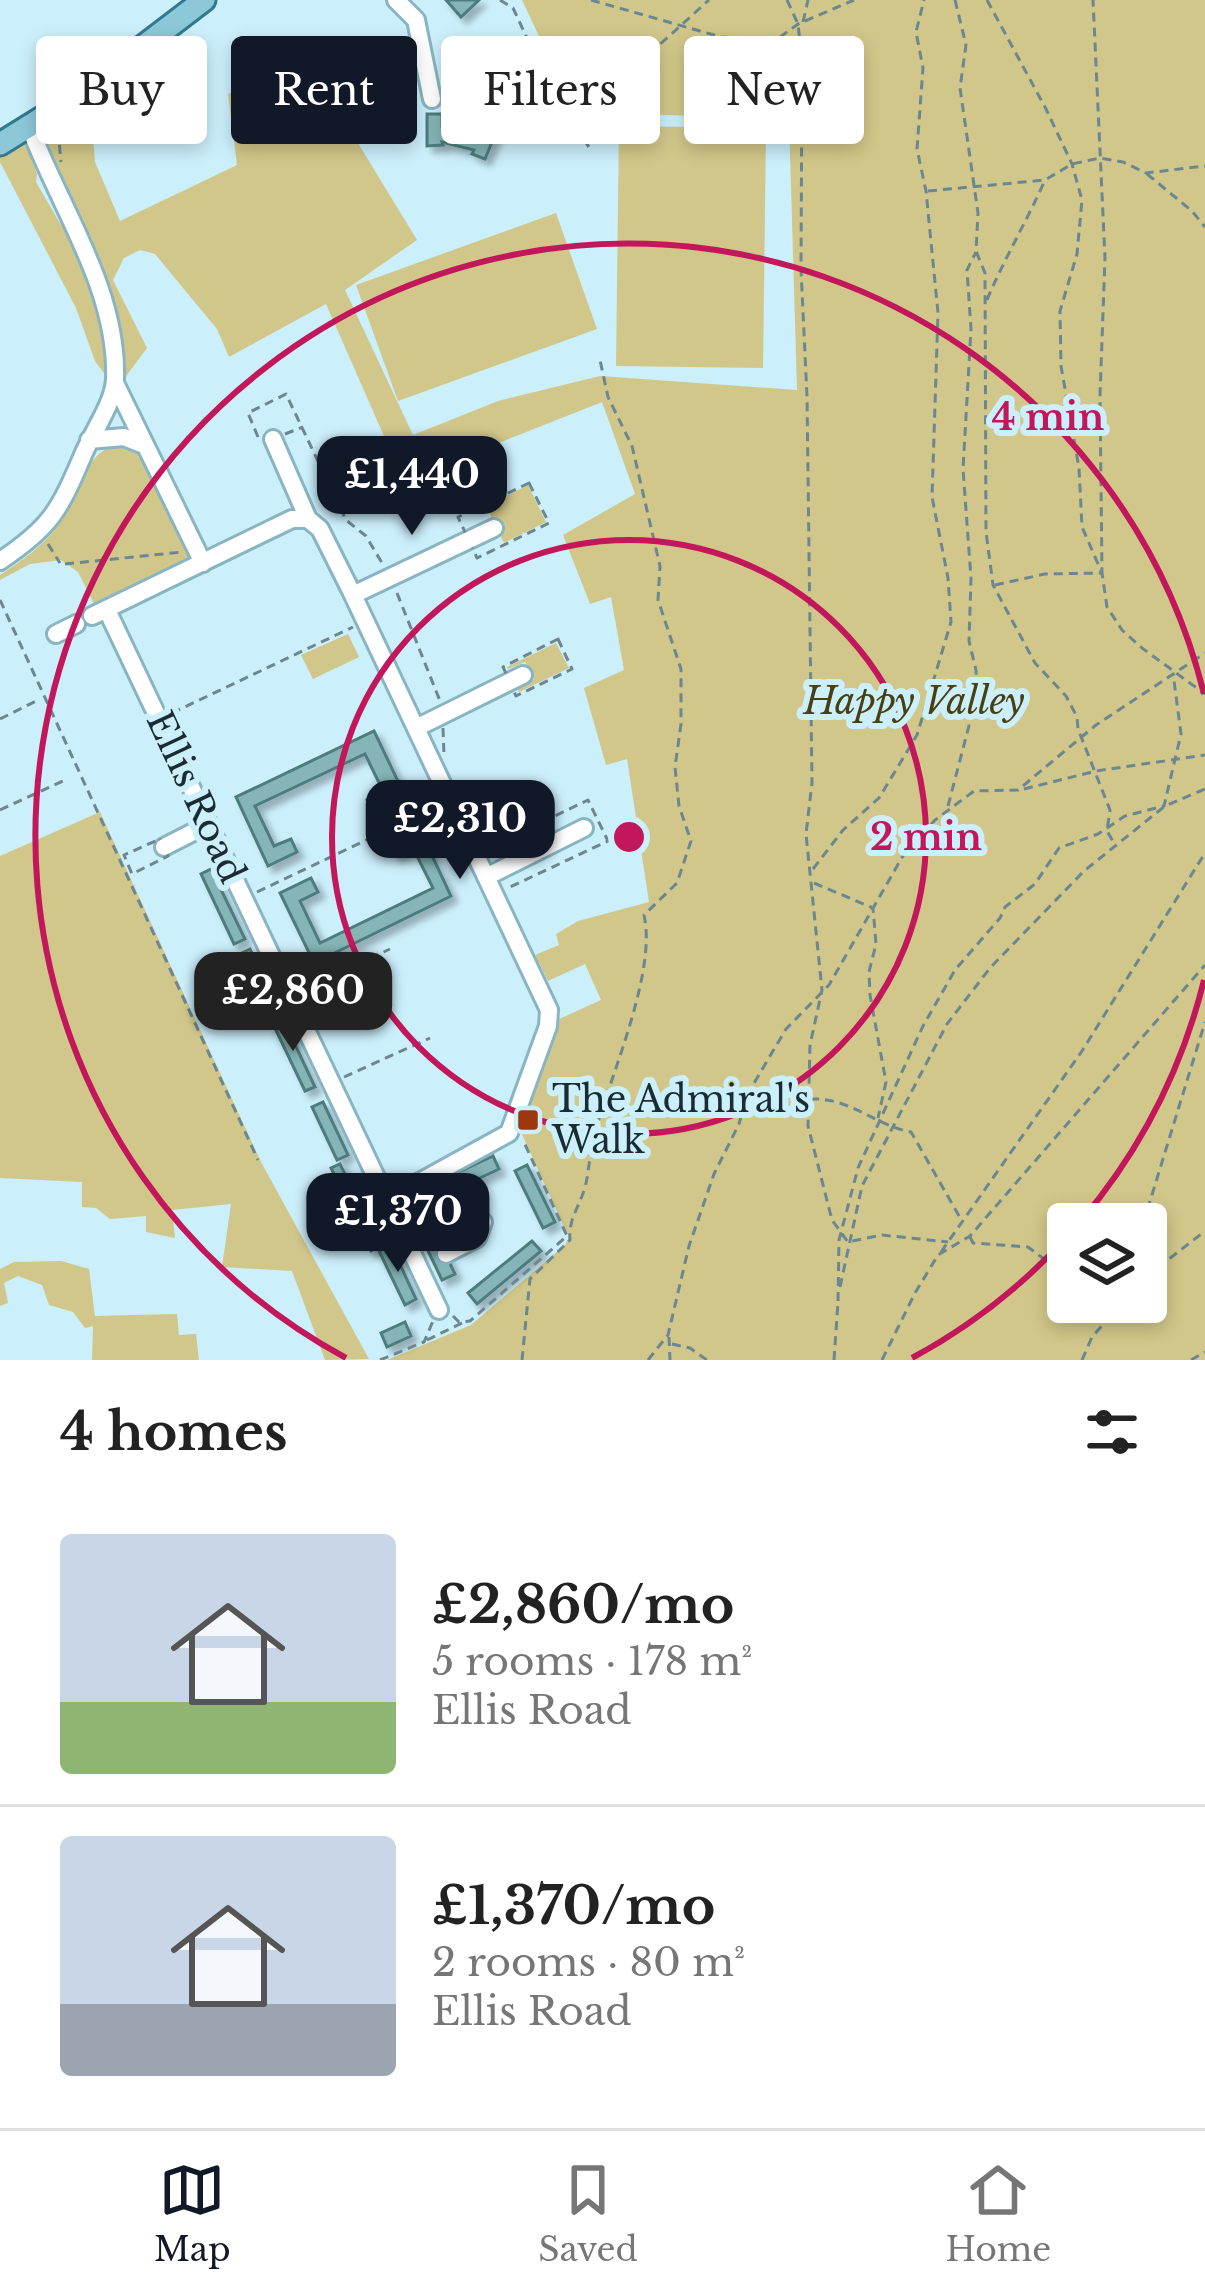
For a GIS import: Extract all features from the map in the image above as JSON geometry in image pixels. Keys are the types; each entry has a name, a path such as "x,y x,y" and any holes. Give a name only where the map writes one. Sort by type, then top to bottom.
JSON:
{"main road":[{"path":"3,136 30,128 82,93 204,0"}],"street":[{"path":"396,0 416,20 432,99"},
{"path":"30,128 87,254 103,304 116,383 200,557"},
{"path":"0,561 39,535 56,514 116,383"},
{"path":"89,440 124,437 144,445"},
{"path":"272,439 308,519 320,529 353,595 549,1010 548,1026 514,1122 501,1141 386,1200"},
{"path":"56,634 200,557 292,519 308,519"},
{"path":"353,595 494,528"},
{"name":"Ellis Road","path":"94,616 159,719 386,1200 432,1261 439,1310"},
{"path":"416,728 516,678"},
{"path":"162,843 209,824"},
{"path":"486,877 584,828"},
{"path":"432,1261 477,1238 483,1222"}],"path":[{"path":"500,0 513,8 554,96 591,150"},
{"path":"591,0 721,37 776,40 800,23 854,0"},
{"path":"660,44 709,0"},
{"path":"787,0 800,23"},
{"path":"808,0 800,23 812,783 806,833 822,990 810,1045 808,1126 824,1192 840,1234 848,1242"},
{"path":"812,870 843,830 879,798 916,734 951,622 948,578 932,497 938,314 926,191 917,149 922,68 916,32 924,0"},
{"path":"955,0 966,45 960,88 975,186 976,251 985,273 986,532 993,585 1035,663 1072,705 1110,810 1107,826 1115,845"},
{"path":"987,0 1072,164 1082,200 1077,254 1060,311 1061,366 1079,468 1082,527 1102,573"},
{"path":"1093,0 1105,258 1100,395 1102,573 1107,607 1122,630 1205,694"},
{"path":"52,184 61,170 59,144"},
{"path":"926,191 1045,180 1072,164 1100,158 1124,162 1146,173 1205,227"},
{"path":"1146,173 1205,166"},
{"path":"986,302 1045,180"},
{"path":"947,810 976,695 969,641 971,578 962,469 971,329 968,270 976,251"},
{"path":"522,1360 530,1279 570,1240 571,1220 585,1189 593,1137 641,977 649,936 644,915 677,884 691,842 679,806 675,767 681,669 658,600 660,566 632,446 608,397 599,360"},
{"path":"39,535 62,563 200,557"},
{"path":"993,585 1046,574 1102,573"},
{"path":"0,601 258,1160"},
{"path":"159,719 365,621"},
{"path":"558,639 572,669 516,696 516,678 503,667 558,639"},
{"path":"1018,790 1173,671 1205,653"},
{"path":"877,1121 922,1026 977,940 1035,884 1059,848 1084,841 1125,815 1164,806 1181,734 1173,671"},
{"path":"0,719 36,701"},
{"path":"647,1360 668,1335 688,1246 747,1095 787,1029 829,985 904,854 947,810 974,791 1018,790 1096,771 1205,755"},
{"path":"0,799 2,809 63,781"},
{"path":"838,1301 862,1186 946,1024 980,980 1084,871 1165,806 1205,790"},
{"path":"244,898 450,800"},
{"path":"162,843 168,856 132,874 125,866 124,855 162,843"},
{"path":"883,1360 914,1293 938,1255 1082,1051 1205,854"},
{"path":"812,882 872,908"},
{"path":"834,1360 840,1234 886,1082 870,995 869,972 876,944 872,908"},
{"path":"290,995 390,949"},
{"path":"938,1255 970,1236 1205,964"},
{"path":"1149,1203 1205,1022"},
{"path":"331,1082 430,1038"},
{"path":"808,1099 843,1101 890,1128 911,1132 962,1221"},
{"path":"380,1360 464,1323 567,1236 514,1122"},
{"path":"1167,1261 1205,1231"},
{"path":"848,1242 882,1235 948,1242"},
{"path":"970,1236 973,1243 1028,1247 1047,1261"},
{"path":"424,1342 439,1310 464,1323"},
{"path":"1082,1360 1104,1323"},
{"path":"668,1335 670,1360"},
{"path":"672,1344 690,1348 707,1360"},
{"path":"1191,1360 1205,1352"}],"green space":[{"name":"Happy Valley","path":"522,0 1205,0 1205,1360 387,1360 471,1325 569,1237 519,1128 557,1020 601,1000 585,964 548,981 535,955 559,945 556,934 578,921 649,902 627,759 606,765 584,688 624,670 611,597 590,604 563,535 635,494 602,402 463,457 398,468 326,304 229,357 217,329 155,254 140,250 124,258 113,280 147,348 124,379 110,298 44,144 94,144 95,162 120,221 237,165 234,144 359,144 417,240 345,290 413,435 498,401 600,376 797,390 790,144 864,144 864,36 684,36 684,115 660,115 660,36 539,36"},
{"path":"660,127 684,127 684,144 766,144 763,368 616,366 619,144 660,144"},
{"path":"20,142 26,145 36,182 61,225 68,228 99,305 110,381 95,361 76,308 0,162 0,154"},
{"path":"556,213 597,329 398,401 356,285"},
{"path":"115,445 141,454 190,551 189,562 96,608 78,572 61,560 30,564 0,580 0,575 53,532 95,458"},
{"path":"528,485 546,522 504,543 486,506"},
{"path":"348,634 359,657 313,679 301,655"},
{"path":"556,643 569,668 519,692 517,688 534,679 525,662 507,667"},
{"path":"100,812 261,1162 369,1359 325,1360 292,1271 222,1267 231,1204 172,1210 175,1238 146,1232 146,1216 110,1219 96,1208 82,1207 82,1182 0,1178 0,856"},
{"path":"61,1261 89,1269 95,1316 177,1314 179,1335 196,1334 199,1360 92,1360 93,1326 85,1328 73,1312 49,1305 42,1285 18,1276 4,1283 8,1303 0,1306 0,1269 14,1262"}],"building":[{"path":"446,0 479,0 461,17"},
{"path":"427,114 441,114 443,145 427,146"},
{"path":"450,144 491,144 485,159 472,154 474,150"},
{"path":"374,731 407,800 374,815 367,800 384,793 365,754 255,806 274,846 291,839 297,852 268,866 236,797"},
{"path":"419,828 451,896 314,963 280,893 311,878 318,892 300,901 320,943 433,888 413,848 395,856 389,842"},
{"path":"211,869 245,939 234,944 201,874"},
{"path":"250,949 277,1007 267,1011 240,954"},
{"path":"282,1017 315,1087 305,1091 272,1022"},
{"path":"323,1102 348,1155 337,1160 312,1107"},
{"path":"493,1156 499,1169 452,1191 446,1178"},
{"path":"340,1164 380,1246 371,1251 331,1168"},
{"path":"527,1165 555,1222 543,1228 515,1171"},
{"path":"441,1186 447,1199 423,1210 417,1196"},
{"path":"434,1230 455,1274 442,1280 421,1236"},
{"path":"532,1241 541,1251 477,1304 468,1293"},
{"path":"391,1245 416,1299 405,1305 379,1251"},
{"path":"405,1322 411,1336 387,1347 381,1333"}],"place":[{"name":"The Admiral's Walk","path":"528,1120"}]}
